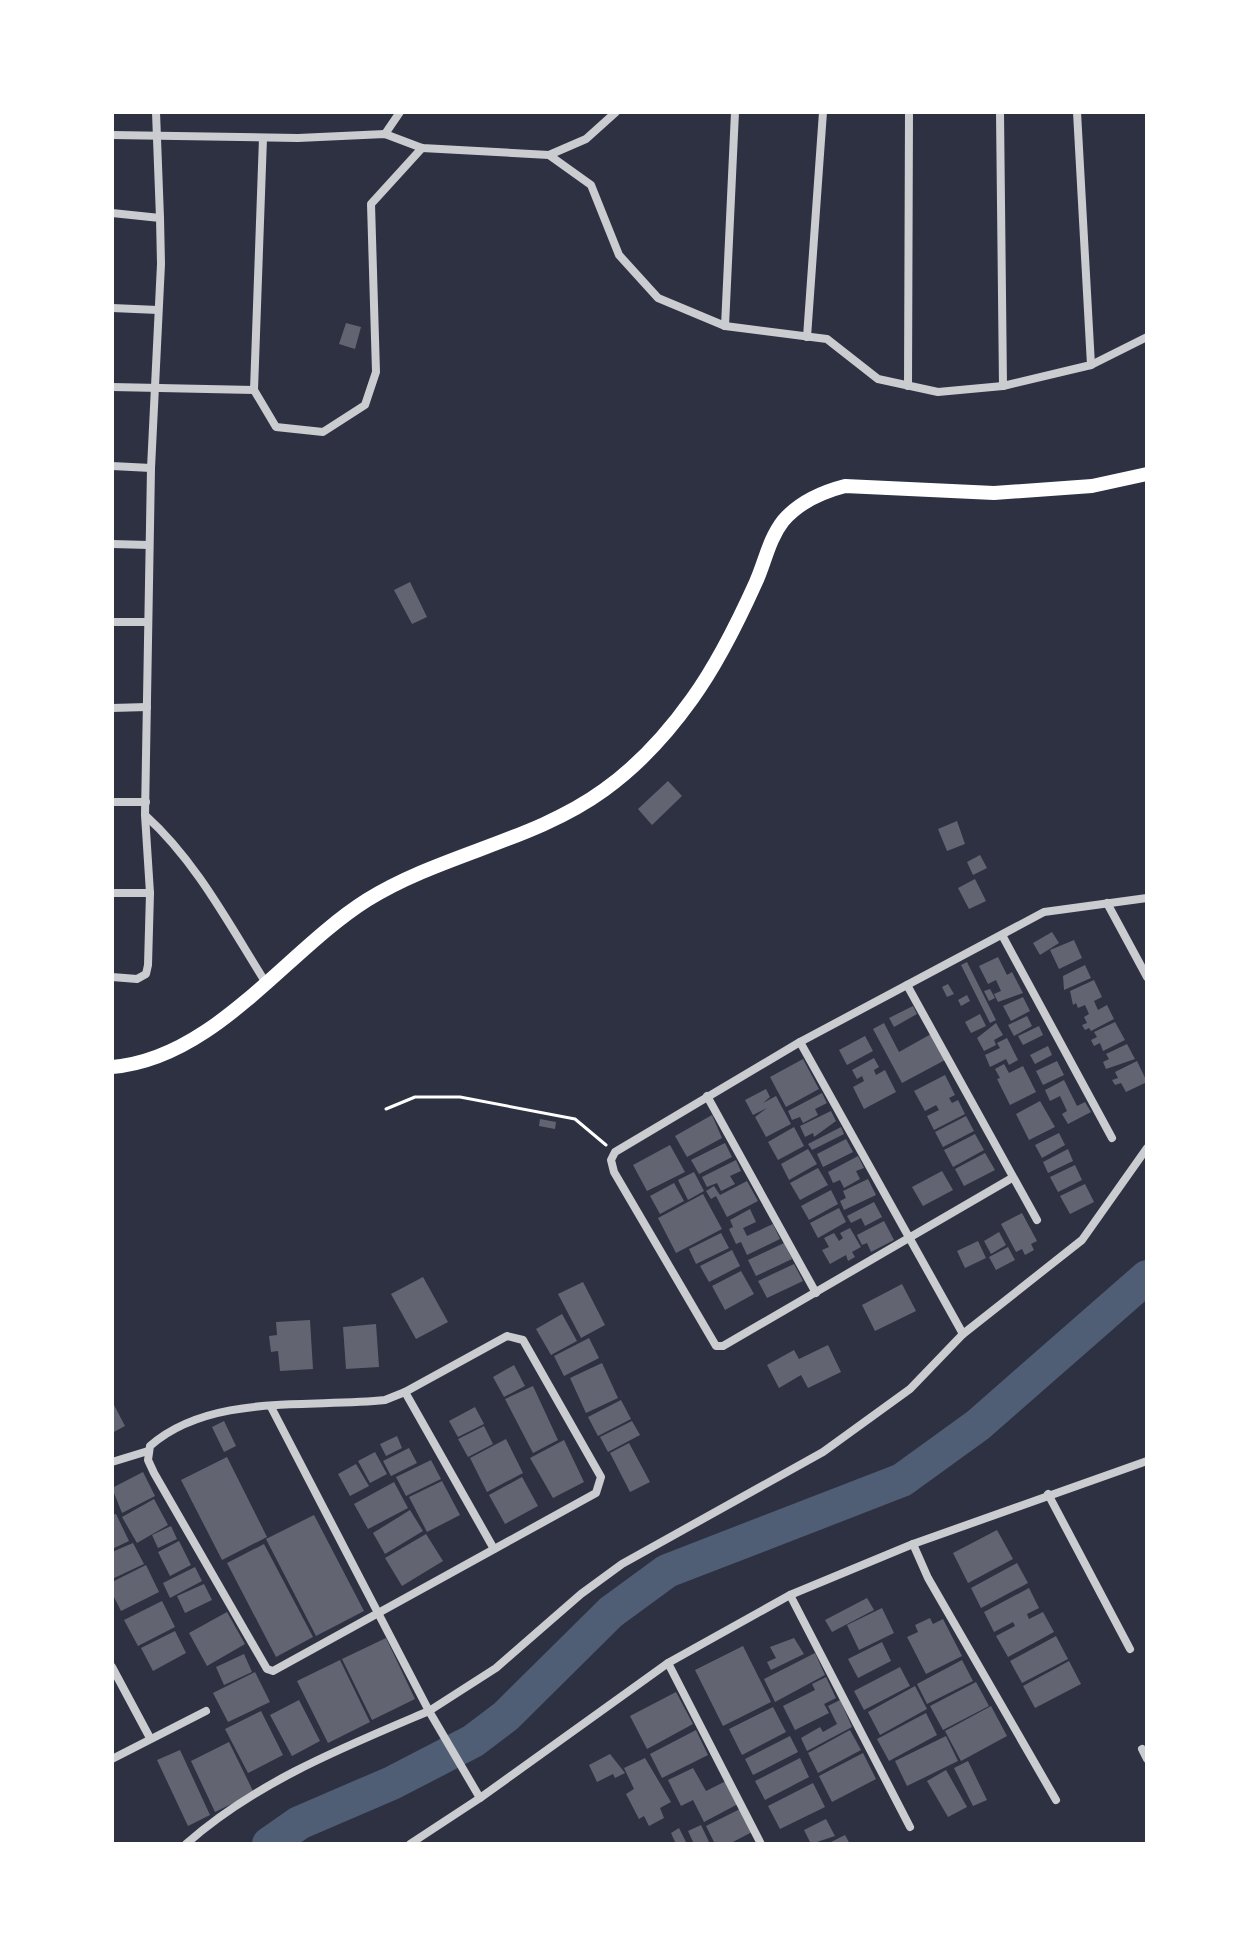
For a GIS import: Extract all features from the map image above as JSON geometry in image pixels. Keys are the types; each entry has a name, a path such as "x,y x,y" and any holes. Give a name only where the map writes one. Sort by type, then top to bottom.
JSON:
{"main road":[{"path":"112,1067 130,1066 173,1050 266,983 339,920 376,894 456,856 539,824 601,792 647,755 715,664 783,522 804,503 825,491 845,486 994,493 1092,486 1147,474"}],"street":[{"path":"112,977 137,979 146,974 150,893 145,815 149,545 160,218 156,112"},
{"path":"385,134 400,112"},
{"path":"112,135 263,138 385,134 422,148 549,155 586,139 616,112"},
{"path":"725,326 735,112"},
{"path":"807,337 823,112"},
{"path":"908,386 909,112"},
{"path":"1000,112 1003,386"},
{"path":"1077,112 1091,365"},
{"path":"263,138 254,390 276,427 323,432 365,405 376,372 371,204 422,148"},
{"path":"549,155 591,185 619,255 658,298 725,326 827,339 878,379 938,392 1003,386 1091,365 1147,337"},
{"path":"112,213 160,218"},
{"path":"112,308 158,310"},
{"path":"112,387 254,390"},
{"path":"112,466 151,468"},
{"path":"112,544 149,545"},
{"path":"112,622 148,622"},
{"path":"112,708 147,707"},
{"path":"112,802 146,802"},
{"path":"145,815 165,833 220,909 266,983"},
{"path":"112,893 150,893"},
{"path":"1012,1178 732,1342 716,1346 614,1172 611,1160 615,1152 800,1042 1002,935 1058,908 1147,898"},
{"path":"1107,903 1147,977"},
{"path":"1002,935 1112,1138"},
{"path":"907,985 1037,1220"},
{"path":"800,1042 963,1334"},
{"path":"707,1096 816,1293"},
{"path":"186,1844 215,1821 303,1764 429,1711 496,1668 581,1594 622,1564 823,1452 910,1389 963,1334 1082,1240 1147,1148"},
{"path":"112,1462 148,1451 166,1436 220,1410 385,1400 507,1336 523,1340 601,1477 596,1493 273,1671 267,1669 154,1473 148,1451"},
{"path":"405,1392 494,1549"},
{"path":"271,1407 438,1730 480,1798"},
{"path":"410,1844 480,1798 668,1663 790,1595 913,1544 1147,1461"},
{"path":"1048,1494 1130,1649"},
{"path":"913,1544 928,1578 1056,1800"},
{"path":"790,1595 910,1827"},
{"path":"668,1663 761,1844"},
{"path":"112,1667 150,1738"},
{"path":"112,1759 206,1711"},
{"path":"1142,1749 1147,1759"}],"path":[{"path":"386,1109 415,1097 439,1095 497,1103 575,1119 615,1152"}],"building":[{"path":"346,323 361,327 355,349 339,344"},
{"path":"410,582 427,617 412,624 394,590"},
{"path":"668,781 682,796 652,825 638,809"},
{"path":"957,821 965,844 947,851 938,829"},
{"path":"980,855 987,868 973,875 967,862"},
{"path":"975,879 986,901 969,909 958,888"},
{"path":"1052,932 1059,943 1040,955 1033,943"},
{"path":"1074,940 1082,958 1059,969 1050,950"},
{"path":"998,957 1007,975 1012,972 1023,993 998,1002 994,994 1001,991 996,980 988,984 979,966"},
{"path":"967,962 996,1020 990,1023 961,965"},
{"path":"1085,965 1091,978 1064,990 1063,976"},
{"path":"1094,980 1102,997 1094,1001 1098,1010 1107,1005 1114,1019 1091,1031 1089,1028 1085,1030 1082,1025 1087,1023 1084,1017 1089,1014 1085,1005 1078,1008 1076,1003 1073,1005 1070,991"},
{"path":"948,984 954,994 947,997 942,987"},
{"path":"990,989 995,998 989,1001 984,991"},
{"path":"967,995 970,1001 961,1006 958,1000"},
{"path":"1023,997 1030,1011 1011,1021 1003,1006"},
{"path":"913,1006 917,1014 894,1027 889,1018"},
{"path":"980,1014 986,1026 971,1033 965,1022"},
{"path":"1027,1016 1032,1026 1014,1036 1008,1025"},
{"path":"1115,1022 1125,1040 1103,1051 1100,1043 1094,1046 1091,1040 1097,1037 1094,1032"},
{"path":"884,1023 899,1052 931,1034 945,1060 902,1083 873,1029"},
{"path":"996,1023 1003,1035 994,1040 996,1045 984,1051 977,1038"},
{"path":"1039,1026 1043,1035 1023,1045 1018,1036"},
{"path":"865,1036 873,1051 847,1065 839,1050"},
{"path":"1007,1038 1018,1060 1009,1065 1006,1059 990,1067 985,1055 1000,1048 997,1043"},
{"path":"1127,1044 1135,1059 1106,1069 1103,1062 1109,1059 1106,1054"},
{"path":"1048,1046 1052,1055 1035,1064 1030,1055"},
{"path":"874,1058 879,1067 874,1070 876,1075 885,1070 896,1092 864,1109 853,1087 864,1081 862,1076 857,1079 852,1070"},
{"path":"803,1059 819,1089 786,1107 770,1077"},
{"path":"1057,1061 1064,1075 1043,1085 1036,1071"},
{"path":"1137,1061 1147,1082 1126,1092 1121,1083 1115,1085 1112,1080 1118,1078 1115,1072"},
{"path":"1004,1064 1009,1073 1023,1066 1036,1092 1010,1105 995,1069"},
{"path":"945,1075 955,1095 949,1098 952,1103 958,1100 965,1114 934,1130 927,1116 939,1110 936,1105 925,1111 914,1091"},
{"path":"1064,1080 1077,1106 1085,1102 1091,1112 1068,1124 1062,1114 1067,1111 1060,1096 1050,1101 1045,1090"},
{"path":"766,1089 770,1097 763,1103 776,1096 791,1124 766,1137 755,1117 767,1108 753,1115 745,1100"},
{"path":"822,1093 827,1103 815,1109 818,1115 803,1123 800,1117 792,1120 788,1111"},
{"path":"1040,1101 1055,1127 1029,1140 1016,1114"},
{"path":"831,1111 836,1121 814,1137 813,1133 805,1137 800,1126"},
{"path":"712,1115 722,1138 687,1157 675,1136"},
{"path":"966,1116 974,1131 943,1147 935,1132"},
{"path":"540,1119 556,1122 555,1129 539,1126"},
{"path":"794,1127 804,1146 778,1160 768,1142"},
{"path":"841,1127 844,1134 812,1150 808,1144"},
{"path":"1059,1133 1065,1145 1042,1158 1035,1145"},
{"path":"975,1134 984,1150 953,1167 944,1150"},
{"path":"846,1139 853,1152 823,1167 817,1154"},
{"path":"725,1143 732,1157 699,1174 691,1160"},
{"path":"670,1145 685,1172 647,1191 633,1165"},
{"path":"808,1149 817,1164 789,1180 781,1164"},
{"path":"1068,1149 1073,1161 1048,1173 1043,1162"},
{"path":"985,1153 995,1170 964,1186 955,1169"},
{"path":"858,1156 864,1168 856,1171 860,1179 844,1188 840,1180 833,1183 828,1172"},
{"path":"736,1160 741,1171 730,1176 735,1184 721,1191 717,1183 707,1187 702,1177"},
{"path":"1075,1165 1082,1180 1058,1192 1050,1177"},
{"path":"818,1168 828,1185 800,1200 790,1183"},
{"path":"942,1171 953,1190 923,1206 912,1187"},
{"path":"694,1172 704,1191 688,1200 678,1180"},
{"path":"868,1179 876,1195 844,1210 840,1201 846,1198 843,1191"},
{"path":"747,1181 758,1201 727,1217 716,1196 711,1199 706,1191 714,1186 720,1195"},
{"path":"674,1183 684,1201 660,1214 650,1196"},
{"path":"1085,1184 1094,1202 1070,1214 1060,1196"},
{"path":"831,1190 838,1204 809,1220 801,1206"},
{"path":"703,1194 722,1229 676,1253 658,1218"},
{"path":"874,1202 882,1217 865,1226 861,1218 851,1223 847,1216"},
{"path":"839,1208 846,1222 818,1238 810,1223"},
{"path":"750,1209 756,1222 743,1228 747,1236 773,1224 780,1239 747,1255 741,1242 736,1244 729,1229 733,1227 730,1220"},
{"path":"1022,1213 1037,1241 1031,1244 1034,1250 1025,1255 1022,1249 1016,1252 1001,1224"},
{"path":"884,1221 894,1240 871,1252 867,1243 862,1245 857,1235"},
{"path":"850,1228 861,1247 852,1252 855,1257 848,1261 846,1255 830,1264 822,1250 829,1247 824,1238 834,1233 839,1241 843,1238 840,1233"},
{"path":"999,1232 1006,1245 991,1254 984,1241"},
{"path":"721,1233 729,1248 696,1264 689,1249"},
{"path":"978,1241 986,1258 965,1268 957,1251"},
{"path":"784,1243 792,1259 756,1276 748,1260"},
{"path":"1008,1247 1015,1260 996,1270 989,1257"},
{"path":"732,1250 740,1266 709,1282 700,1266"},
{"path":"794,1264 803,1281 767,1298 758,1281"},
{"path":"741,1271 754,1294 725,1310 712,1286"},
{"path":"423,1277 448,1322 416,1339 391,1294"},
{"path":"583,1282 605,1325 581,1338 558,1294"},
{"path":"902,1284 916,1311 875,1331 862,1305"},
{"path":"562,1314 577,1341 551,1355 536,1329"},
{"path":"310,1320 313,1369 280,1371 278,1351 271,1352 269,1336 277,1335 276,1322"},
{"path":"376,1324 379,1367 346,1369 343,1327"},
{"path":"589,1338 599,1358 564,1376 554,1356"},
{"path":"828,1345 841,1372 808,1388 801,1375 779,1388 767,1365 794,1350 799,1359"},
{"path":"602,1363 618,1398 586,1413 570,1378"},
{"path":"514,1365 525,1386 504,1397 493,1377"},
{"path":"533,1386 558,1440 533,1453 505,1399"},
{"path":"621,1400 631,1419 598,1436 588,1417"},
{"path":"112,1401 125,1426 112,1433"},
{"path":"475,1407 484,1424 458,1437 449,1421"},
{"path":"224,1421 236,1446 224,1452 212,1427"},
{"path":"632,1421 640,1435 608,1452 600,1437"},
{"path":"484,1426 493,1444 468,1457 458,1439"},
{"path":"397,1436 402,1448 386,1456 380,1444"},
{"path":"506,1439 523,1473 487,1492 470,1458"},
{"path":"564,1440 584,1482 553,1498 530,1458"},
{"path":"629,1443 650,1482 630,1492 610,1453"},
{"path":"409,1448 417,1463 391,1476 383,1461"},
{"path":"375,1452 387,1474 370,1483 358,1461"},
{"path":"227,1457 267,1537 222,1560 181,1480"},
{"path":"431,1460 441,1479 406,1496 396,1477"},
{"path":"356,1464 369,1486 350,1496 338,1474"},
{"path":"143,1472 155,1496 122,1513 112,1488"},
{"path":"522,1477 538,1506 505,1524 489,1495"},
{"path":"442,1481 460,1515 427,1532 409,1497"},
{"path":"394,1482 408,1508 368,1529 354,1504"},
{"path":"154,1499 168,1525 137,1543 122,1517"},
{"path":"410,1510 423,1531 385,1554 373,1533"},
{"path":"116,1514 129,1541 112,1549 112,1515"},
{"path":"314,1515 364,1611 316,1636 266,1539"},
{"path":"171,1526 177,1539 158,1548 152,1535"},
{"path":"997,1530 1013,1559 968,1583 953,1553"},
{"path":"426,1534 443,1561 402,1586 385,1558"},
{"path":"179,1541 191,1565 170,1576 158,1552"},
{"path":"133,1543 144,1564 112,1579 112,1552"},
{"path":"264,1544 313,1637 276,1657 227,1563"},
{"path":"1017,1563 1028,1583 981,1608 971,1588"},
{"path":"146,1565 159,1592 121,1611 112,1593 112,1582"},
{"path":"195,1567 202,1581 170,1598 163,1583"},
{"path":"204,1584 212,1600 185,1613 177,1596"},
{"path":"1029,1588 1039,1608 1027,1614 1029,1619 1043,1612 1054,1632 1008,1657 996,1636 1015,1626 1013,1622 994,1632 984,1612"},
{"path":"867,1598 874,1610 832,1632 825,1620"},
{"path":"162,1601 175,1627 138,1646 124,1620"},
{"path":"882,1608 894,1633 859,1650 847,1625"},
{"path":"227,1612 245,1644 207,1666 189,1633"},
{"path":"930,1618 933,1624 943,1619 962,1656 926,1674 907,1637 918,1632 915,1625"},
{"path":"175,1631 186,1653 153,1671 141,1648"},
{"path":"1056,1636 1068,1659 1022,1683 1010,1661"},
{"path":"386,1638 415,1699 372,1720 342,1659"},
{"path":"794,1638 804,1654 771,1670 767,1662 776,1658 770,1647"},
{"path":"882,1642 891,1661 858,1678 848,1659"},
{"path":"743,1646 771,1702 723,1726 695,1670"},
{"path":"815,1653 825,1675 775,1702 764,1679"},
{"path":"244,1654 252,1672 224,1685 216,1667"},
{"path":"340,1660 370,1722 328,1743 297,1681"},
{"path":"962,1660 973,1681 927,1704 917,1684"},
{"path":"1069,1661 1081,1684 1035,1708 1023,1686"},
{"path":"900,1667 910,1686 864,1710 854,1691"},
{"path":"255,1672 270,1702 228,1722 213,1693"},
{"path":"826,1677 836,1698 824,1704 829,1713 795,1730 783,1706 815,1690 812,1684"},
{"path":"976,1682 989,1706 943,1730 930,1706"},
{"path":"915,1686 927,1709 880,1735 868,1712"},
{"path":"676,1692 693,1724 647,1749 630,1716"},
{"path":"299,1700 320,1741 292,1756 270,1715"},
{"path":"840,1700 852,1727 807,1751 801,1738 820,1727 823,1732 837,1724 828,1706"},
{"path":"991,1706 1007,1736 961,1761 945,1731"},
{"path":"773,1707 786,1732 742,1755 729,1729"},
{"path":"261,1711 283,1755 248,1773 225,1729"},
{"path":"926,1713 937,1735 889,1761 877,1739"},
{"path":"696,1730 708,1755 662,1778 650,1754"},
{"path":"850,1730 861,1750 818,1773 808,1753"},
{"path":"790,1736 798,1752 753,1775 745,1759"},
{"path":"946,1736 958,1761 907,1786 895,1761"},
{"path":"229,1742 254,1793 215,1812 191,1761"},
{"path":"180,1750 210,1815 188,1826 157,1760"},
{"path":"863,1753 876,1779 832,1802 819,1776"},
{"path":"610,1754 625,1773 615,1778 613,1774 597,1782 589,1765"},
{"path":"645,1758 671,1802 660,1808 664,1818 649,1826 644,1816 639,1819 626,1794 634,1789 624,1768"},
{"path":"800,1758 809,1777 765,1800 755,1781"},
{"path":"968,1761 987,1800 973,1806 954,1768"},
{"path":"693,1768 706,1791 726,1781 738,1804 704,1822 693,1800 681,1806 668,1780"},
{"path":"946,1770 967,1807 948,1817 927,1781"},
{"path":"813,1783 825,1807 780,1829 768,1806"},
{"path":"740,1809 752,1832 729,1844 715,1844 706,1826"},
{"path":"826,1819 835,1836 811,1844 804,1830"},
{"path":"701,1825 710,1844 694,1844 688,1831"},
{"path":"679,1828 687,1844 676,1844 671,1833"},
{"path":"845,1835 850,1844 827,1844"}],"waterway":[{"path":"269,1844 299,1823 392,1783 473,1741 506,1716 611,1612 667,1571 902,1480 978,1425 1147,1277"}]}
